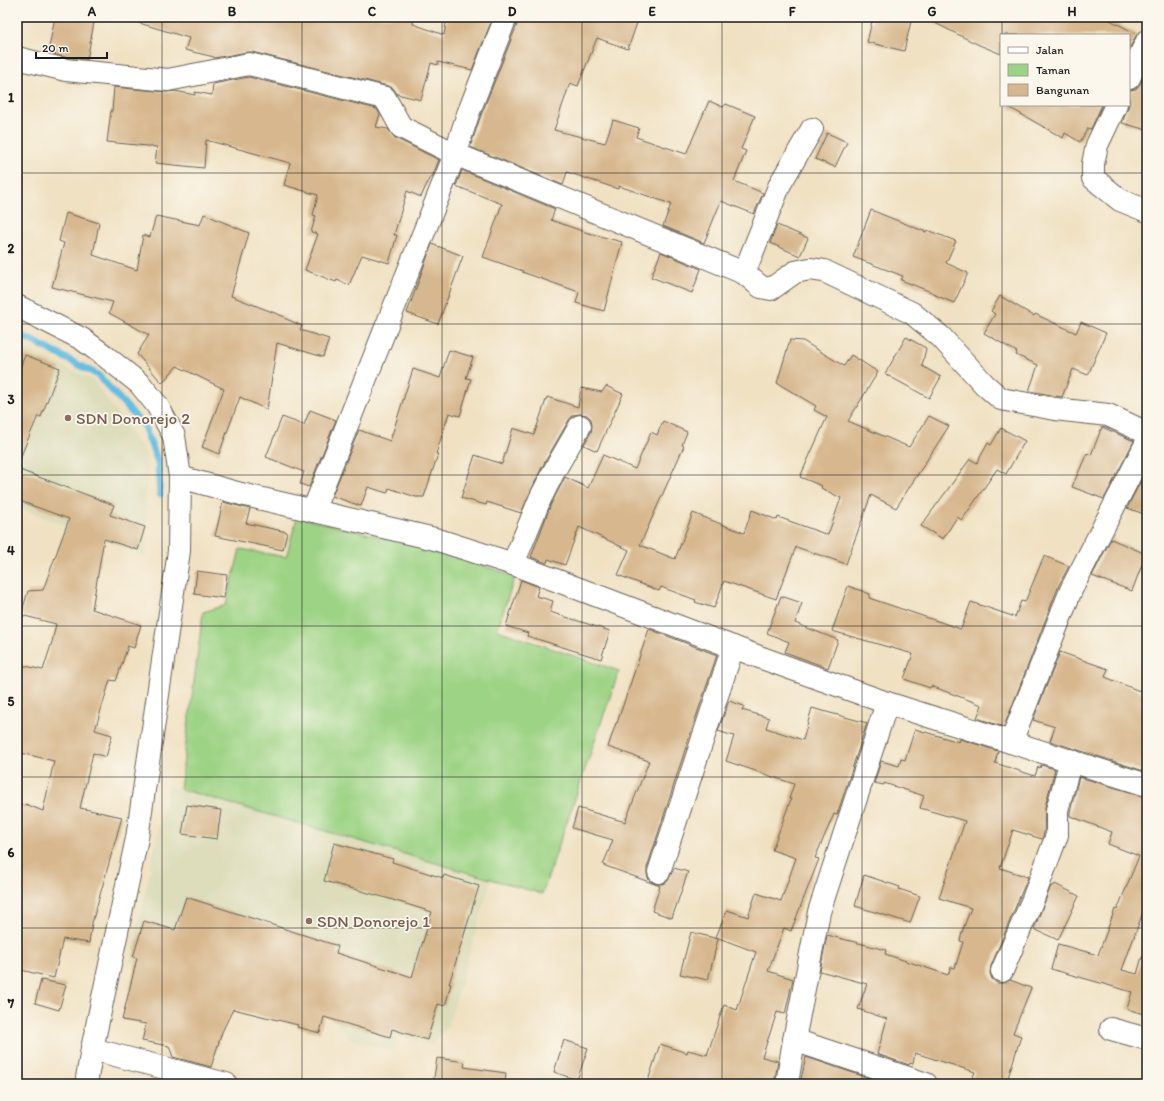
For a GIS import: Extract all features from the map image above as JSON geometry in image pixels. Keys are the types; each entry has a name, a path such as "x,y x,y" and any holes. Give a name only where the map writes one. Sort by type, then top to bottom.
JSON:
{"street":[{"path":"313,511 454,154 506,17"},
{"path":"1130,76 1147,41"},
{"path":"17,58 66,70 168,80 249,64 385,98 401,127 454,154 744,273 761,287 771,290 795,272 810,269 824,271 912,313 941,337 985,385 1001,399 1055,409 1108,415 1147,432"},
{"path":"1116,106 1096,145 1093,164 1093,178 1120,200 1147,210"},
{"path":"744,273 780,184 812,129"},
{"path":"17,306 82,339 106,356 140,384 157,405 174,436 180,478 179,550 138,830 86,1084"},
{"path":"513,564 540,499 580,426"},
{"path":"1011,742 1071,590 1147,442"},
{"path":"180,478 241,494 435,539 513,564 887,703 1147,785"},
{"path":"659,872 733,647"},
{"path":"787,1084 819,912 887,703"},
{"path":"1002,971 1033,899 1056,835 1057,810 1071,760"},
{"path":"1111,1029 1147,1039"},
{"path":"794,1040 926,1084"},
{"path":"92,1049 226,1084"}],"shaded area":[{"name":"SDN Donorejo 2","path":"20,348 93,380 147,456 146,556 17,507 17,356"},
{"name":"SDN Donorejo 1","path":"168,786 491,880 448,1027 432,1045 398,1036 393,1051 349,1039 334,1018 130,962"}],"green space":[{"path":"297,517 429,548 515,576 497,630 619,671 542,894 180,789 203,612 226,605 240,549 286,557"}],"building":[{"path":"55,17 95,17 87,60 68,58 48,53"},
{"path":"137,17 404,17 413,19 413,24 444,35 447,17 493,17 472,70 438,62 438,65 431,63 421,100 397,94 393,88 388,86 252,52 214,58 185,50 189,38 136,22"},
{"path":"518,17 639,17 628,49 597,38 578,86 570,83 554,130 605,143 613,120 639,128 636,137 686,154 709,101 723,107 726,104 755,116 741,149 746,151 734,181 763,193 754,214 721,201 704,243 663,226 671,204 619,186 618,189 567,172 563,185 470,147 518,22"},
{"path":"873,17 912,17 904,51 867,42"},
{"path":"923,17 1104,17 1137,34 1130,47 1130,34 1000,34 1000,54 977,44"},
{"path":"1147,70 1147,130 1122,123 1129,106 1130,106 1130,90 1136,89"},
{"path":"249,77 377,109 380,114 376,127 388,129 395,138 439,160 421,197 407,191 394,235 397,235 389,263 362,255 349,285 337,280 336,282 305,270 318,234 311,232 316,216 313,215 318,195 284,185 290,163 206,140 204,168 155,163 157,147 107,142 114,87 167,92 175,91 195,95 195,92 212,95 213,84"},
{"path":"1007,106 1102,106 1091,129 1088,128 1080,142 1065,133 1063,138"},
{"path":"827,133 847,142 835,167 815,159"},
{"path":"462,170 555,209 551,220 585,232 622,242 604,311 576,303 579,292 483,257 502,204 456,186"},
{"path":"871,210 926,232 927,230 956,241 946,263 968,273 954,303 901,280 903,276 853,257"},
{"path":"66,213 99,223 93,255 137,270 143,235 150,237 156,216 200,225 204,214 249,233 231,296 285,317 284,318 302,326 300,330 329,339 323,357 277,343 267,410 240,397 219,454 202,447 224,389 177,366 162,383 137,354 149,335 109,313 113,302 52,287 64,243 59,241"},
{"path":"777,225 808,238 800,256 770,243"},
{"path":"432,244 463,256 438,324 407,313"},
{"path":"661,252 701,269 692,293 651,277"},
{"path":"1000,296 1034,316 1035,314 1076,333 1081,322 1106,333 1088,375 1073,369 1062,397 1029,391 1038,365 1016,355 1017,352 984,333 995,314 991,311"},
{"path":"906,337 926,348 922,366 941,377 929,398 885,374"},
{"path":"790,340 803,341 844,366 851,355 878,372 848,421 909,447 929,416 949,426 896,508 871,495 846,564 796,547 776,599 724,581 714,608 695,602 696,600 661,587 659,591 618,575 629,550 579,527 565,565 548,559 547,563 531,557 551,504 565,477 588,488 603,455 635,469 651,432 657,435 663,421 687,432 682,445 684,446 640,545 675,559 693,513 744,533 752,510 777,520 778,517 828,535 841,498 821,488 822,486 800,477 827,417 814,410 816,406 777,383"},
{"path":"449,350 473,357 466,378 471,379 460,416 449,413 424,497 416,497 389,488 387,493 368,487 361,506 332,496 359,430 390,441 413,369 440,378"},
{"path":"25,355 60,368 41,417 38,416 17,465 17,376"},
{"path":"606,386 623,394 597,451 584,445 591,432 591,419 587,415 573,415 542,467 521,513 487,502 486,505 461,498 475,455 502,464 513,428 534,435 547,397 578,407 581,388 602,392"},
{"path":"310,410 336,420 309,487 300,484 304,472 266,457 282,417 304,425"},
{"path":"1102,427 1134,441 1104,499 1072,487 1087,453 1091,455"},
{"path":"1001,428 1025,441 1006,474 997,469 962,520 957,517 943,539 921,526 970,459 977,463 988,443 991,445"},
{"path":"17,469 114,505 110,515 145,527 138,550 104,539 92,609 141,625 134,648 128,646 116,681 110,680 95,730 112,735 106,757 93,753 80,808 122,817 92,923 89,943 63,939 54,978 17,969 17,804 25,806 25,804 43,811 54,761 17,752 17,664 43,670 56,624 21,615 28,591 43,590 69,519 17,500"},
{"path":"1147,469 1147,515 1127,508"},
{"path":"223,502 250,509 246,523 287,532 283,550 215,536"},
{"path":"1111,539 1146,554 1132,591 1092,576"},
{"path":"1044,556 1069,566 1059,585 1004,727 977,718 982,705 931,686 930,688 904,679 913,654 832,631 848,586 870,594 869,598 961,629 971,602 1015,617 1021,601 1025,602"},
{"path":"197,571 227,575 224,598 194,594"},
{"path":"521,580 539,587 536,596 553,601 550,612 610,631 601,659 527,636 528,633 506,626"},
{"path":"781,596 802,603 795,623 838,640 828,668 785,652 789,642 767,633"},
{"path":"649,629 717,655 647,868 649,880 655,884 662,884 668,881 674,868 688,872 672,918 652,911 660,886 603,865 613,840 572,828 578,808 625,822 649,761 608,747"},
{"path":"1060,652 1108,669 1105,677 1147,694 1147,772 1050,741 1055,727 1033,720"},
{"path":"729,701 744,706 742,710 769,718 766,728 803,740 812,708 867,723 837,815 834,814 815,858 819,859 791,931 784,928 768,971 793,979 785,1014 777,1012 762,1057 778,1061 774,1084 647,1084 660,1044 687,1053 688,1050 707,1055 724,1005 737,1010 756,952 716,937 727,910 748,917 756,893 781,901 796,858 772,850 791,799 789,799 794,784 726,761 734,736 718,731"},
{"path":"915,729 959,742 960,739 998,751 995,763 1035,776 1038,767 1040,768 1041,765 1055,769 1045,807 1044,833 1042,839 1013,830 1000,868 1028,877 991,966 990,973 992,979 997,983 1004,983 1010,980 1031,988 1013,1033 1021,1036 1006,1084 970,1084 975,1072 915,1053 913,1064 910,1063 909,1065 877,1054 887,1019 858,1009 867,984 820,971 827,935 886,950 885,954 948,975 951,967 955,968 963,942 960,941 962,932 971,908 939,898 965,821 920,808 924,796 884,783 884,785 874,783 881,761 899,766 901,759 905,760"},
{"path":"1079,777 1147,797 1147,901 1122,970 1137,974 1142,957 1147,958 1147,1015 1127,1009 1132,992 1051,969 1058,944 1098,955 1115,909 1117,910 1139,856 1108,844 1112,832 1070,816"},
{"path":"187,805 221,810 217,839 182,834"},
{"path":"334,843 393,859 392,862 443,878 444,875 479,886 449,984 451,984 445,1006 438,1004 427,1040 392,1029 390,1037 324,1017 320,1033 297,1027 298,1025 233,1009 222,1032 211,1067 173,1057 169,1046 142,1041 146,1024 122,1020 137,958 133,957 144,921 175,930 186,897 338,946 336,953 412,977 432,912 324,881"},
{"path":"864,875 900,887 899,889 920,896 910,923 855,906"},
{"path":"1055,884 1079,896 1058,940 1034,929 1051,886 1054,886"},
{"path":"691,932 718,939 708,980 680,974"},
{"path":"41,980 66,985 59,1010 35,1003"},
{"path":"564,1040 588,1048 577,1080 554,1072"},
{"path":"806,1057 886,1084 800,1084"},
{"path":"437,1058 465,1062 464,1067 506,1073 505,1084 433,1084"}],"waterway":[{"path":"17,334 98,375 144,426 158,462 160,494"}],"place":[{"name":"SDN Donorejo 2","path":"68,418"},
{"name":"SDN Donorejo 1","path":"309,921"}]}
